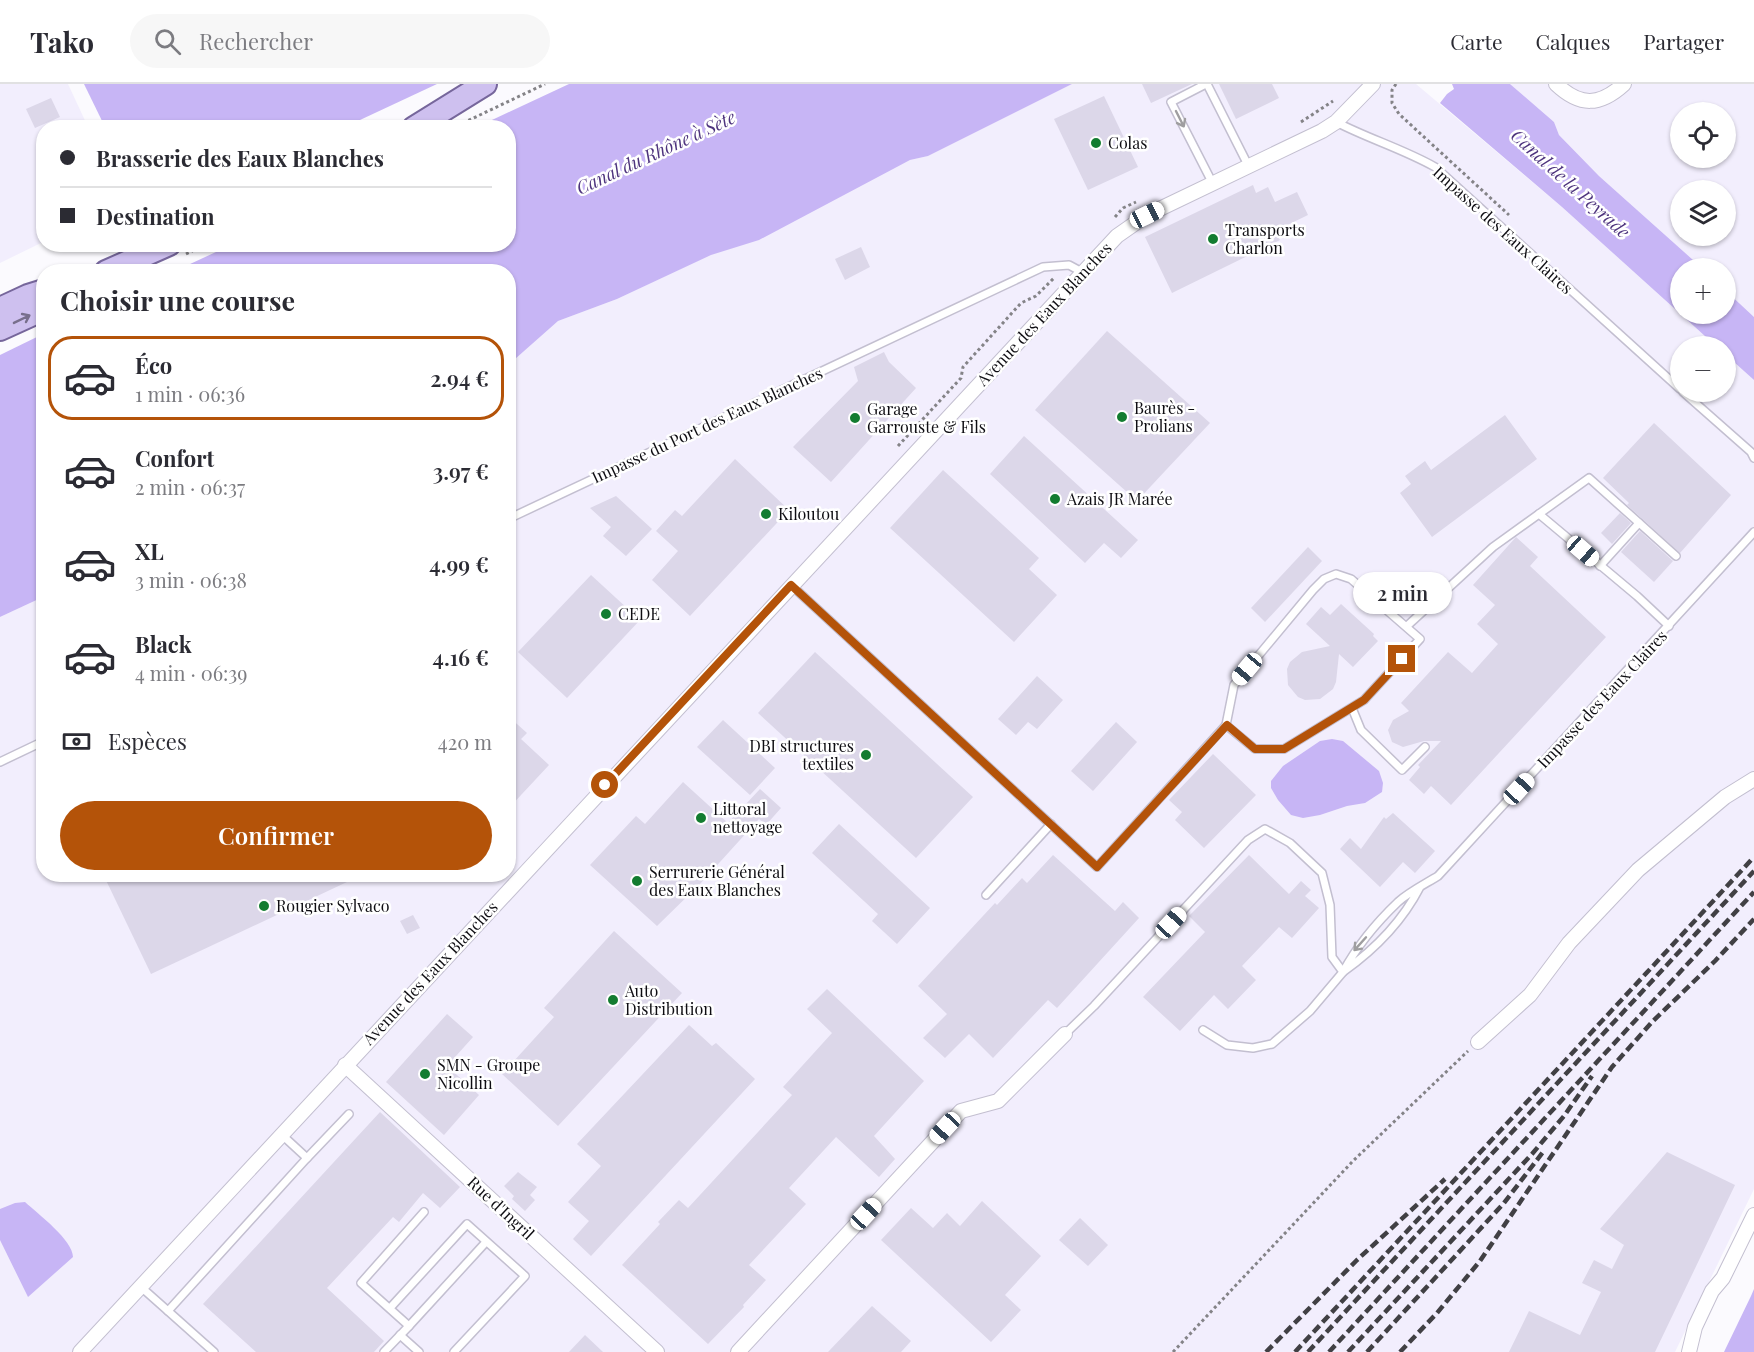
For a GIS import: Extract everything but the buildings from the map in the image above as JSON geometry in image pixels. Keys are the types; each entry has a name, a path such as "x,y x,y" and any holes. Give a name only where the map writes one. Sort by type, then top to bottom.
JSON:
{"main road":[{"path":"427,120 486,84"},
{"path":"125,264 151,252"},
{"path":"0,309 36,294"},
{"path":"0,330 36,313"}],"street":[{"name":"Avenue des Eaux Blanches","path":"516,881 1117,236 1132,224 1336,122 1373,84"},
{"path":"1556,84 1568,95 1590,101 1610,96 1624,84"},
{"path":"1478,1042 1530,995 1569,943 1638,870 1725,797 1754,779"},
{"name":"Avenue des Eaux Blanches","path":"80,1352 515,882"},
{"path":"738,1352 961,1111 998,1101 1065,1034"},
{"name":"Rue d'Ingril","path":"345,1065 657,1352"},
{"path":"1689,1352 1695,1327 1712,1291 1723,1278 1754,1215"}],"lane":[{"path":"1213,184 1171,102 1207,84 1249,167"},
{"name":"Impasse des Eaux Claires","path":"1336,122 1363,137 1410,152 1436,167 1670,379"},
{"name":"Impasse du Port des Eaux Blanches","path":"516,515 1043,267 1069,265 1082,272"},
{"name":"Impasse des Eaux Claires","path":"1695,402 1754,458"},
{"path":"1407,626 1493,547 1589,478 1676,556"},
{"path":"1539,514 1637,596 1669,626"},
{"path":"1600,566 1639,523"},
{"name":"Impasse des Eaux Claires","path":"1342,972 1354,952 1400,901 1438,876 1754,532"},
{"path":"791,585 1097,867 1227,725 1234,685 1324,579 1336,574 1351,579 1420,639 1364,700 1284,749 1255,749 1227,725"},
{"path":"1352,708 1361,730 1402,770 1425,747"},
{"path":"0,762 36,745"},
{"path":"986,895 1051,824"},
{"path":"1065,1034 1094,1006 1248,840 1265,829 1290,843 1322,873 1330,905 1332,957 1342,972"},
{"path":"1203,1030 1227,1045 1252,1048 1272,1044 1310,1011 1342,972 1367,955 1409,909 1420,887"},
{"path":"168,1311 349,1114"},
{"path":"281,1134 307,1158"},
{"path":"408,1326 361,1283 424,1212"},
{"path":"390,1308 467,1224 525,1275 454,1352"},
{"path":"384,1352 486,1242"},
{"path":"141,1287 214,1352"},
{"path":"400,1335 419,1352"}],"path":[{"path":"470,120 545,84"},
{"path":"1396,84 1392,90 1392,103 1399,114 1513,219"},
{"path":"1173,1352 1353,1161 1478,1042"}],"shaded area":[{"path":"0,84 68,84 85,120 36,120 36,245 0,263"},
{"path":"1072,84 1416,84 1562,207 1670,304 1670,324 1692,324 1705,336 1670,336 1670,402 1736,402 1736,364 1754,380 1754,1189 1675,1352 0,1352 0,617 36,600 36,882 516,882 516,350 558,321 617,299 910,160 928,156"},
{"path":"1510,84 1754,84 1754,317 1736,300 1736,258 1691,258 1677,246 1736,246 1736,180 1670,180 1670,239 1599,176 1559,135 1554,122"}],"water":[{"path":"84,84 437,84 360,120 102,120"},
{"name":"Canal du Rhône à Sète","path":"569,84 1072,84 928,156 910,160 759,240 711,255 617,299 558,321 516,358 516,264 190,264 216,252 516,252 516,120 492,120"},
{"name":"Canal de la Peyrade","path":"1452,84 1510,84 1554,122 1559,135 1599,176 1670,239 1670,246 1677,246 1691,258 1670,258 1670,305 1562,207 1440,103 1454,89"},
{"path":"1736,300 1754,317 1754,380 1736,364 1736,336 1705,336 1692,324 1736,324"},
{"path":"36,337 36,600 0,617 0,355"},
{"path":"1332,739 1343,741 1379,771 1383,783 1382,792 1365,803 1320,815 1303,818 1291,815 1278,800 1271,788 1271,781 1283,766 1320,741"},
{"path":"25,1202 61,1235 73,1257 28,1297 0,1240 0,1209"},
{"path":"1754,1289 1754,1352 1724,1352 1751,1296"}],"railway":[{"path":"1295,1352 1754,857"},
{"path":"1308,1352 1754,871"},
{"path":"1329,1352 1754,892"},
{"path":"1400,1352 1437,1313 1480,1261 1612,1067 1653,1021 1715,961 1754,919"},
{"path":"1348,1352 1532,1154 1564,1116 1592,1076"},
{"path":"1367,1352 1504,1203 1543,1152"},
{"path":"1266,1352 1357,1260 1445,1179"}],"place":[{"name":"Colas","path":"1096,143"},
{"name":"Transports Charlon","path":"1213,239"},
{"name":"Baurès - Prolians","path":"1122,417"},
{"name":"Garage Garrouste & Fils","path":"855,418"},
{"name":"Azais JR Marée","path":"1055,499"},
{"name":"Kiloutou","path":"766,514"},
{"name":"CEDE","path":"606,614"},
{"name":"DBI structures textiles","path":"866,755"},
{"name":"Littoral nettoyage","path":"701,818"},
{"name":"Serrurerie Général des Eaux Blanches","path":"637,881"},
{"name":"Rougier Sylvaco","path":"264,906"},
{"name":"Auto Distribution","path":"613,1000"},
{"name":"SMN - Groupe Nicollin","path":"425,1074"}],"route":[{"path":"605,785 791,585 1097,867 1227,725 1255,749 1284,749 1364,700 1402,659"}]}
